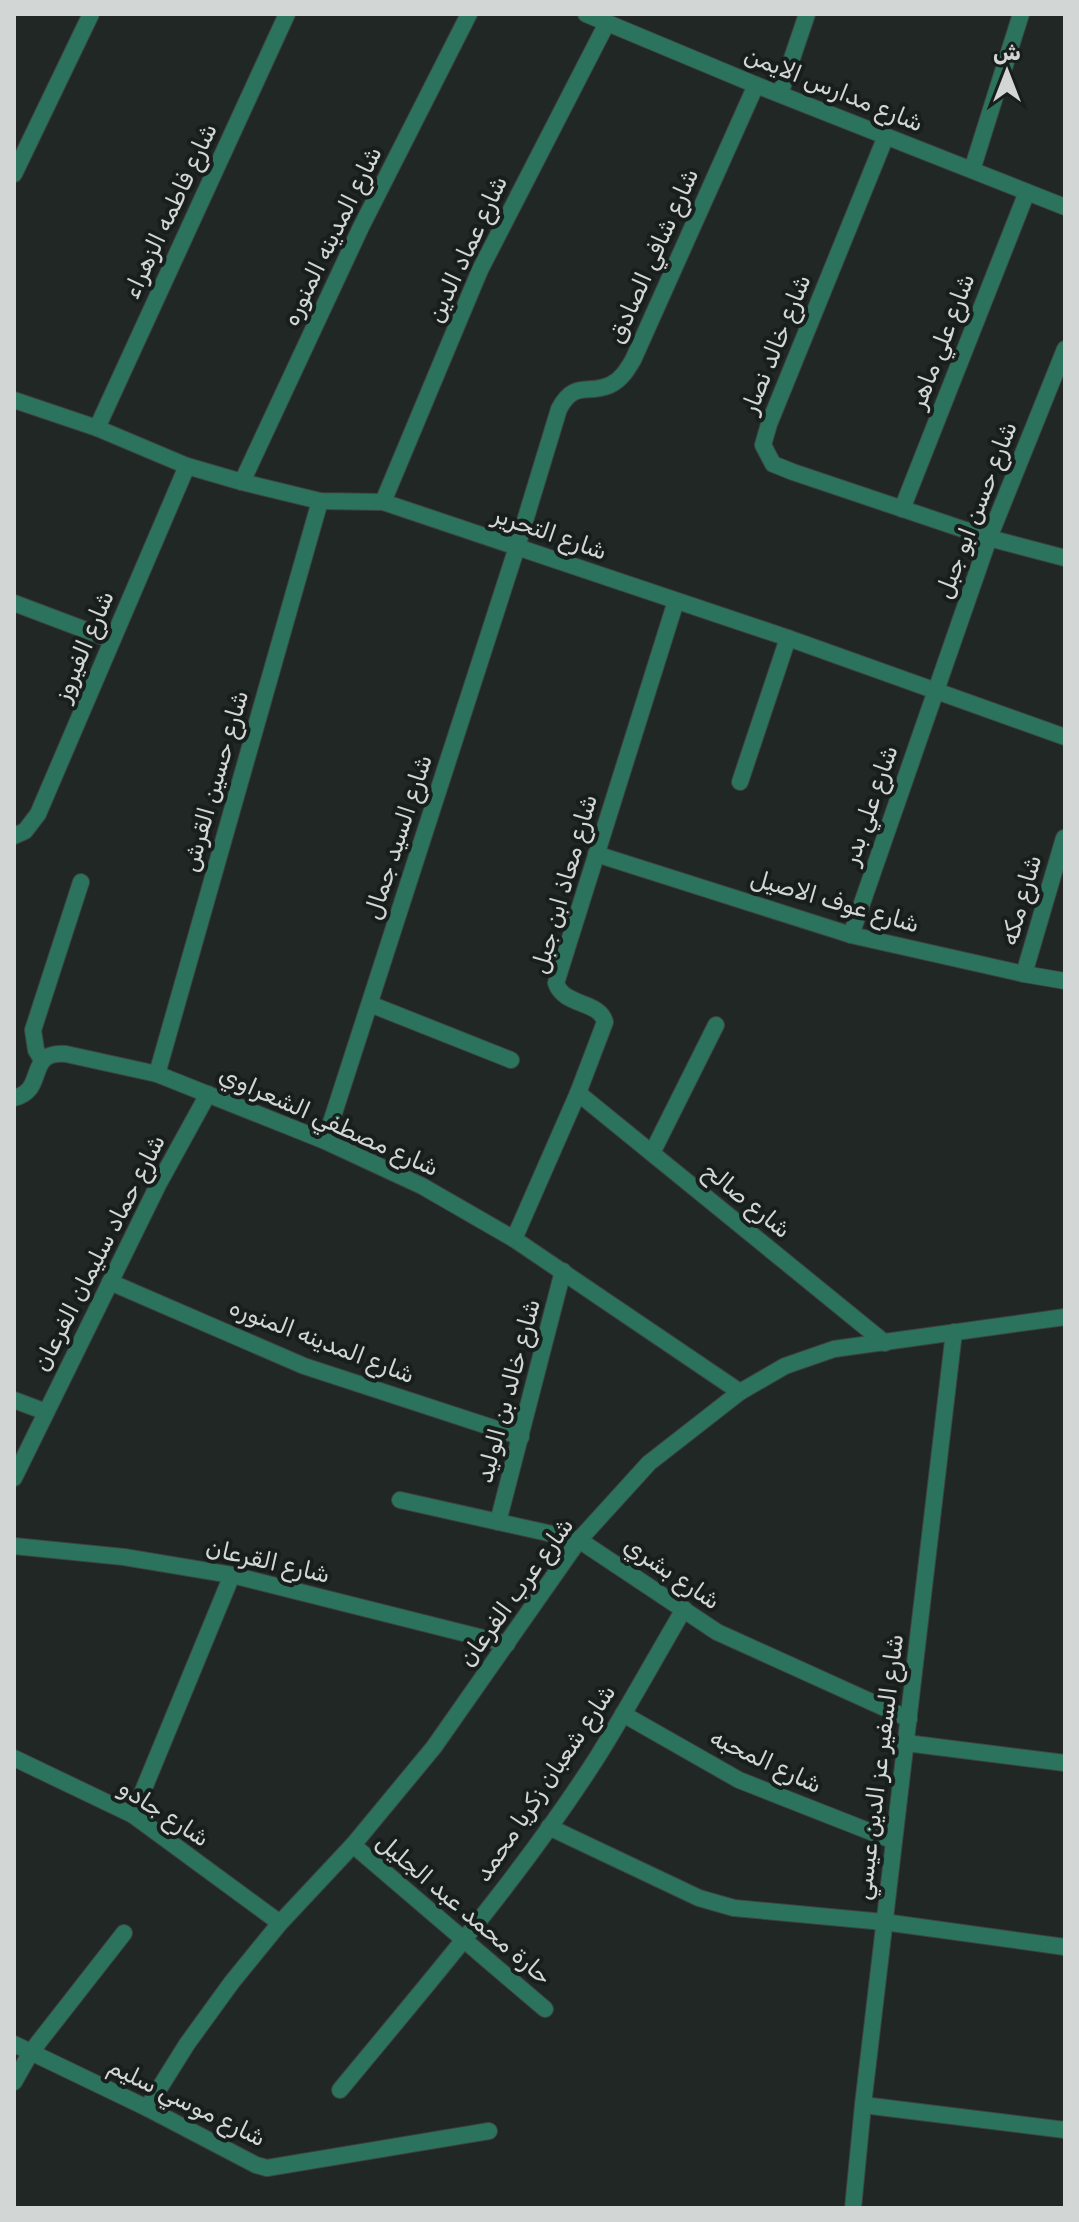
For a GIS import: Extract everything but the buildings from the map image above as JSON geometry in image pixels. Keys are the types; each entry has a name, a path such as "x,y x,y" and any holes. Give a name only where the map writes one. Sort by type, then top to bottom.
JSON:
{"street":[{"path":"14,174 91,14"},
{"name":"شارع فاطمه الزهراء","path":"97,428 287,14"},
{"name":"شارع المدينه المنوره","path":"242,482 361,227 469,14"},
{"name":"شارع مدارس الايمن","path":"586,14 1065,207"},
{"path":"780,94 807,14"},
{"path":"972,170 1021,14"},
{"name":"شارع عماد الدين","path":"383,502 480,270 607,23"},
{"name":"شارع شافي الصادق","path":"517,547 564,399 573,392 610,385 624,375 756,85"},
{"name":"شارع خالد نصار","path":"886,136 763,445 773,464 989,538 1065,558"},
{"name":"شارع علي ماهر","path":"902,509 1027,192"},
{"name":"شارع حسن ابو جبل","path":"935,690 989,538 1058,385 1065,349"},
{"name":"شارع التحرير","path":"14,400 97,428 187,466 242,482 320,501 383,502 788,638 1065,737"},
{"name":"شارع الفيروز","path":"14,836 25,831 38,814 187,466"},
{"name":"شارع حسين القرش","path":"157,1074 320,501"},
{"name":"شارع السيد جمال","path":"325,1141 517,547"},
{"name":"شارع معاذ ابن جبل","path":"514,1239 578,1093 605,1022 598,1011 559,992 556,983 676,601"},
{"path":"14,603 112,640"},
{"path":"740,782 788,638"},
{"name":"شارع علي بدر","path":"851,935 935,690"},
{"name":"شارع مكه","path":"1024,974 1064,838"},
{"name":"شارع عوف الاصيل","path":"596,854 851,935 1065,981"},
{"path":"14,1098 31,1087 42,1060 36,1050 33,1030 81,882"},
{"path":"370,1004 511,1060"},
{"path":"652,1153 716,1025"},
{"name":"شارع مصطفي الشعراوي","path":"42,1060 53,1053 66,1054 157,1074 325,1141 422,1186 514,1239 740,1392"},
{"name":"شارع صالح","path":"578,1093 885,1343"},
{"name":"شارع حماد سليمان الفرعان","path":"14,1478 158,1185 208,1094"},
{"name":"شارع خالد بن الوليد","path":"498,1522 563,1271"},
{"name":"شارع المدينه المنوره","path":"110,1282 304,1366 521,1437"},
{"name":"شارع عرب الفرعان","path":"147,2108 196,2031 232,1982 280,1923 353,1845 434,1747 579,1540 649,1463 740,1392 785,1366 834,1349 1065,1317"},
{"name":"شارع السفير عز الدين عيسي","path":"853,2208 954,1332"},
{"path":"14,1400 46,1412"},
{"name":"شارع بشري","path":"400,1500 579,1540 717,1632 909,1719"},
{"name":"شارع القرعان","path":"14,1546 124,1557 232,1575 507,1644"},
{"path":"133,1815 232,1575"},
{"name":"شارع شعبان زكريا محمد","path":"340,2090 464,1940 549,1827 597,1757 684,1609"},
{"name":"شارع المحبه","path":"623,1714 739,1780 894,1841"},
{"path":"906,1743 1065,1763"},
{"name":"شارع جادو","path":"14,1758 133,1815 280,1923"},
{"path":"549,1827 699,1898 734,1908 884,1922 1065,1947"},
{"name":"حارة محمد عبد الجليل","path":"353,1845 545,2009"},
{"path":"14,2082 31,2052 124,1933"},
{"name":"شارع موسي سليم","path":"14,2044 267,2168 489,2131"},
{"path":"863,2105 1065,2130"}]}
